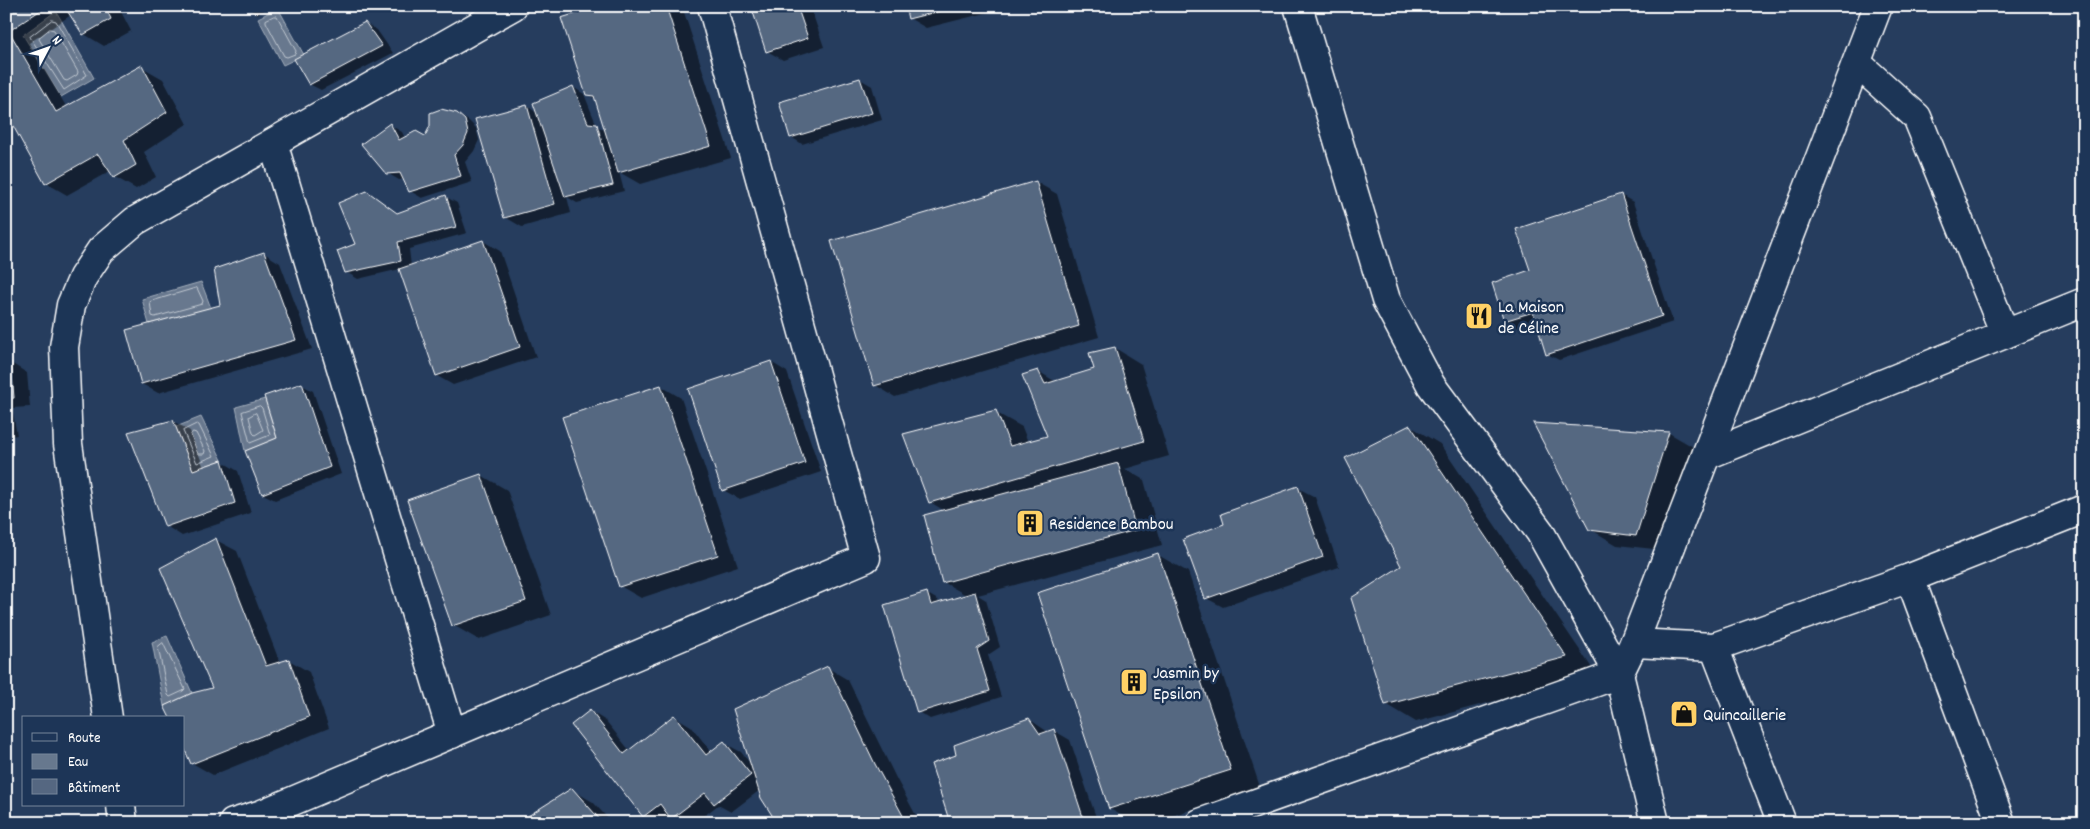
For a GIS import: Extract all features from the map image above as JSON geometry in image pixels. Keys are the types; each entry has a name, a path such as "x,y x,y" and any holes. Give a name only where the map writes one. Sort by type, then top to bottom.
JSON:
{"street":[{"path":"108,716 68,444 64,348 71,305 83,277 101,250 135,221 513,6"},
{"path":"233,823 262,814 866,558 712,6"},
{"path":"1298,6 1386,300 1431,385 1540,532 1619,674 1654,823"},
{"path":"1200,823 1619,674 1634,643 1707,455 1878,6"},
{"path":"1857,63 1917,117 2005,334"},
{"path":"274,143 452,734"},
{"path":"1707,455 2084,302"},
{"path":"1634,643 1714,647 1910,578 2084,509"},
{"path":"1910,578 2001,823"},
{"path":"1714,647 1782,823"},
{"path":"120,806 123,823"}],"water":[{"path":"278,8 304,55 283,65 258,18"},
{"path":"56,11 94,78 61,97 23,35"},
{"path":"201,282 211,308 149,324 142,299"},
{"path":"265,399 277,438 245,451 236,407"},
{"path":"201,417 222,460 193,470 176,427"},
{"path":"167,636 192,693 164,706 152,642"}],"building":[{"path":"6,6 47,6 9,31 56,112 142,65 167,112 124,140 136,165 114,178 98,154 45,184 6,113"},
{"path":"64,6 105,6 111,19 83,35"},
{"path":"600,6 666,6 711,146 618,173 594,96 586,95 561,18"},
{"path":"751,6 797,6 808,38 766,52"},
{"path":"905,6 960,6 908,19"},
{"path":"365,22 382,46 309,85 294,59"},
{"path":"860,78 872,113 790,138 779,102"},
{"path":"573,86 588,123 597,124 613,185 565,197 533,103"},
{"path":"527,105 555,204 504,218 475,119"},
{"path":"441,109 457,113 465,120 468,133 463,145 454,155 461,176 409,192 400,173 386,174 361,144 390,123 399,140 416,131 425,136 430,126 430,113"},
{"path":"1036,181 1079,326 874,386 831,241"},
{"path":"367,191 397,213 446,195 456,227 398,242 401,261 345,273 337,251 355,244 338,203"},
{"path":"1621,194 1662,316 1546,355 1533,312 1504,321 1492,283 1530,270 1516,229"},
{"path":"483,240 520,347 436,376 399,269"},
{"path":"264,252 296,340 141,384 126,330 220,305 214,269"},
{"path":"1115,347 1144,441 929,503 903,434 996,410 1010,446 1047,436 1022,375 1038,370 1045,384 1094,369 1089,353"},
{"path":"771,361 805,463 722,491 688,389"},
{"path":"11,362 14,398 6,399 6,363"},
{"path":"302,383 330,467 262,494 245,451 277,438 264,396"},
{"path":"661,385 718,555 619,587 562,417"},
{"path":"173,420 193,470 222,460 235,503 165,527 128,432"},
{"path":"1533,423 1669,432 1636,536 1589,530"},
{"path":"1410,425 1567,657 1385,705 1351,598 1401,566 1345,458"},
{"name":"Residence Bambou","path":"1118,463 1136,530 942,583 924,515"},
{"path":"481,474 526,601 452,626 407,500"},
{"path":"1298,486 1323,557 1205,599 1183,539 1224,524 1221,514"},
{"path":"216,538 266,666 289,659 309,717 191,764 185,750 185,716 169,716 164,706 192,693 212,688 160,568"},
{"name":"Jasmin by Epsilon","path":"1158,553 1231,770 1109,809 1037,593"},
{"path":"927,592 931,605 975,592 989,641 977,649 990,691 917,713 884,605"},
{"path":"828,666 875,764 907,823 777,823 761,798 733,709"},
{"path":"590,710 624,754 674,715 706,755 724,741 751,775 714,804 705,793 671,819 660,804 643,817 571,725"},
{"path":"1029,718 1040,734 1054,729 1085,823 950,823 931,764 956,755 954,745"},
{"path":"572,788 603,823 517,823"}],"place":[{"name":"La Maison de Céline","path":"1479,316"},
{"name":"Residence Bambou","path":"1030,523"},
{"name":"Jasmin by Epsilon","path":"1134,682"},
{"name":"Quincaillerie","path":"1684,714"}]}
